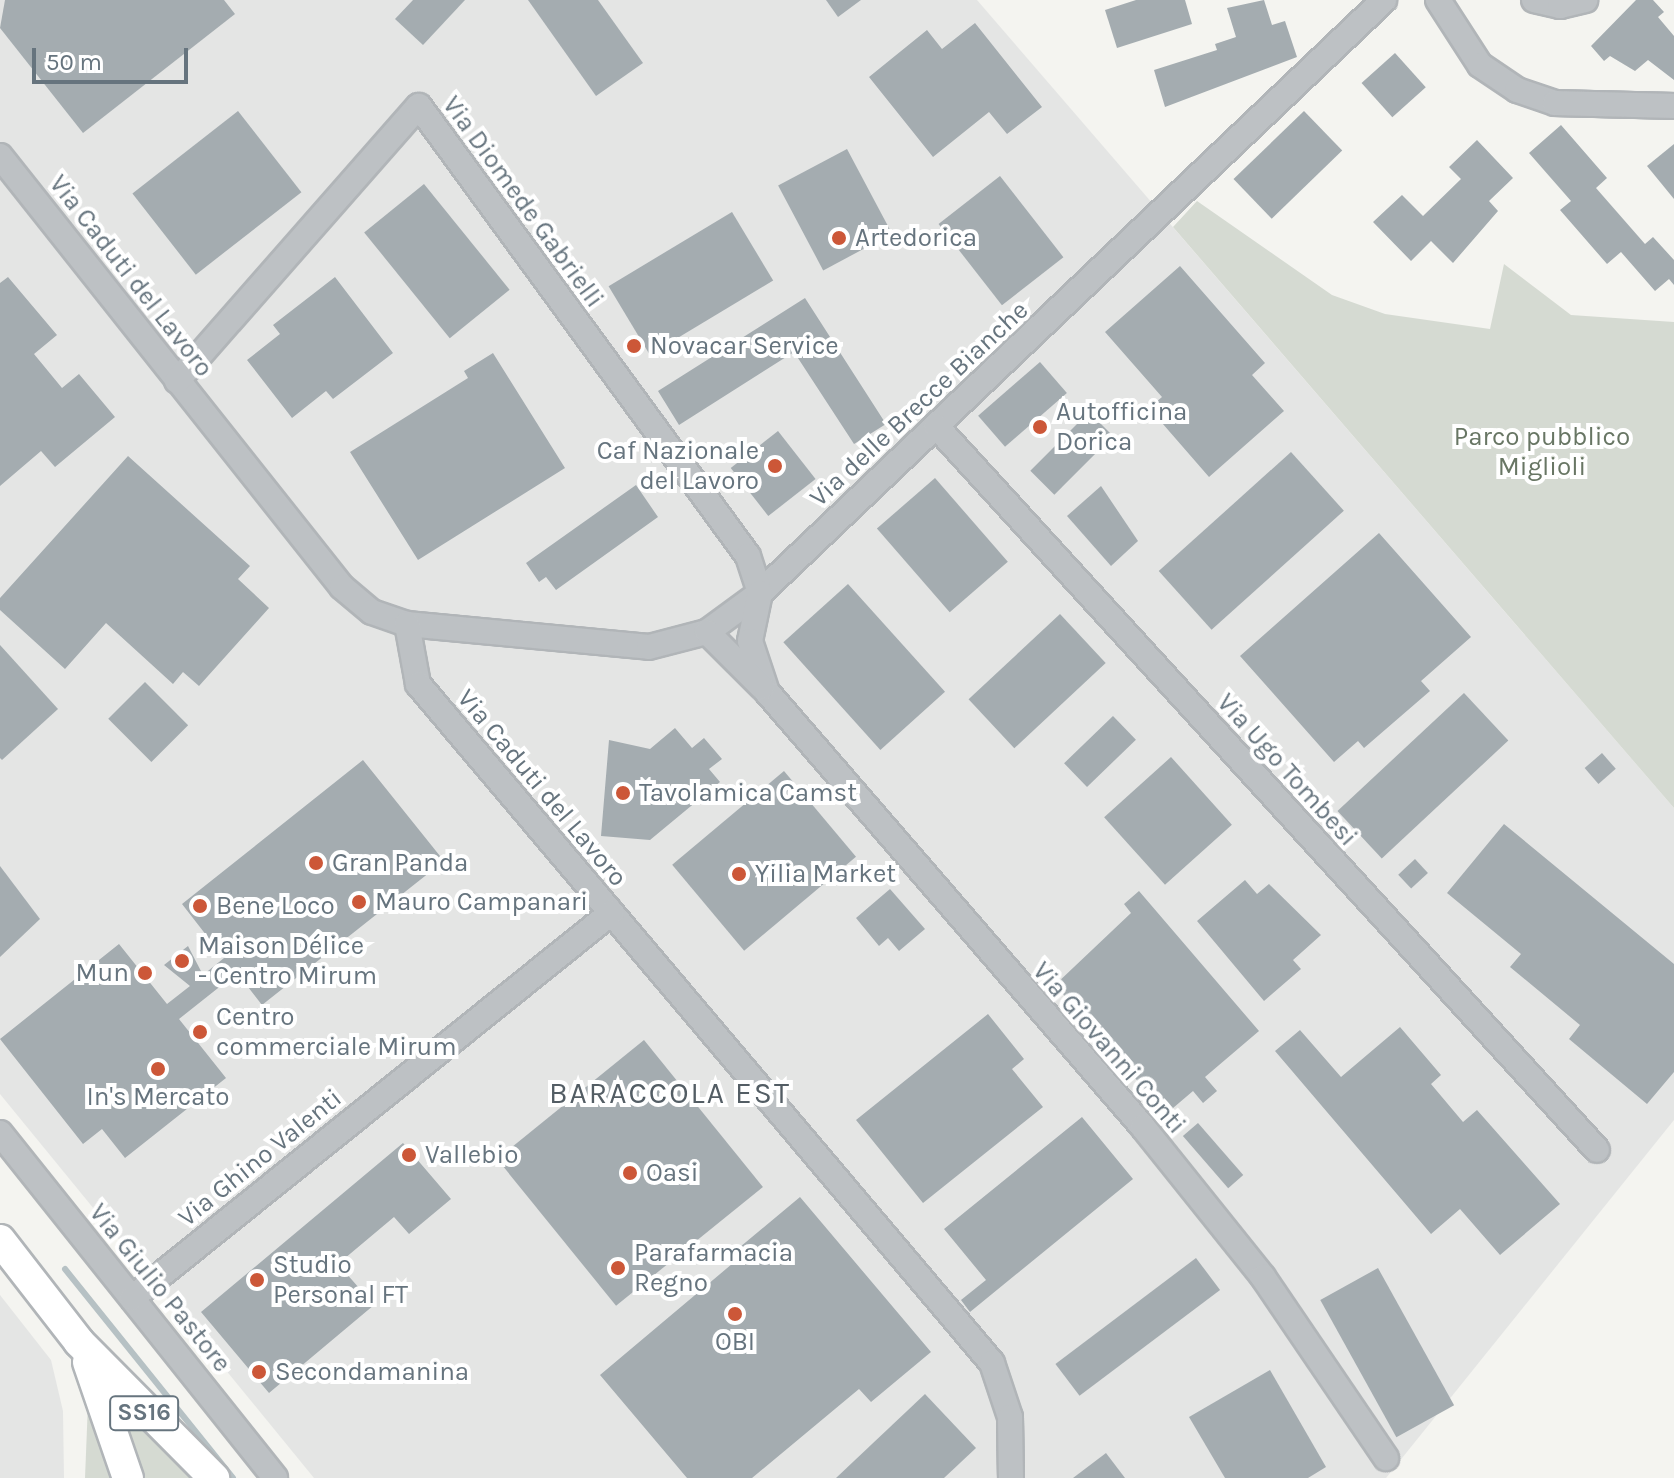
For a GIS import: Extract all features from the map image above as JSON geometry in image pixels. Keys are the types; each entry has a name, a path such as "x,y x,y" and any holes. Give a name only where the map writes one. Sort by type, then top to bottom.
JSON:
{"main road":[{"name":"SS16","path":"0,1240 79,1342 214,1478"},
{"name":"SS16","path":"79,1342 128,1478"}],"street":[{"name":"Via delle Brecce Bianche","path":"407,624 649,647 707,632 760,593 1384,0"},
{"path":"1438,0 1480,65 1517,90 1555,103 1674,106"},
{"path":"1534,0 1585,0"},
{"name":"Via Diomede Gabrielli","path":"177,381 419,106 748,556 760,593"},
{"name":"Via Caduti del Lavoro","path":"0,156 342,587 372,612 407,624 418,684 992,1363 1010,1417 1011,1478"},
{"name":"Via Ugo Tombesi","path":"936,426 1597,1150"},
{"name":"Via Giovanni Conti","path":"760,593 750,641 767,692"},
{"name":"Via Giovanni Conti","path":"707,632 767,692 1143,1127 1263,1277 1386,1458"},
{"name":"Via Ghino Valenti","path":"132,1298 611,913"},
{"name":"Via Giulio Pastore","path":"0,1133 275,1478"}],"shaded area":[{"path":"0,0 977,0 1674,808 1674,1120 1386,1478 314,1478 0,1094"},
{"path":"0,1295 51,1360 63,1411 64,1478 0,1478"}],"green space":[{"name":"Parco pubblico Miglioli","path":"1197,201 1332,295 1385,314 1490,329 1504,264 1571,315 1674,322 1674,808 1173,227"},
{"path":"118,1400 190,1478 140,1478"},
{"path":"88,1403 104,1447 111,1478 85,1478"}],"building":[{"path":"5,0 224,0 235,14 83,133 0,28"},
{"path":"413,0 465,0 423,45 395,19"},
{"path":"528,0 598,0 643,63 596,96"},
{"path":"826,0 861,0 838,17"},
{"path":"1136,0 1185,0 1192,24 1117,48 1105,10"},
{"path":"1264,0 1272,25 1285,21 1297,57 1165,107 1154,70 1217,50 1215,44 1236,37 1227,8"},
{"path":"1636,0 1653,0 1664,12 1658,17 1674,36 1674,80 1648,60 1635,71 1610,56 1604,61 1591,46"},
{"path":"975,23 1042,107 1007,134 989,112 933,157 869,77 927,30 942,49"},
{"path":"1395,53 1426,87 1392,117 1362,83"},
{"path":"238,111 301,192 196,275 132,193"},
{"path":"1304,111 1342,151 1272,219 1234,179"},
{"path":"1561,125 1607,178 1596,188 1645,244 1653,237 1674,260 1674,285 1669,279 1655,291 1621,252 1607,264 1560,210 1571,201 1529,153"},
{"path":"1477,140 1513,178 1489,201 1498,211 1453,263 1431,241 1411,261 1373,222 1402,195 1423,216 1461,179 1449,167"},
{"path":"1674,144 1674,199 1647,166"},
{"path":"847,149 892,234 823,270 778,186"},
{"path":"1000,176 1063,257 1002,305 939,224"},
{"path":"424,184 510,290 450,338 364,232"},
{"path":"732,212 773,281 650,355 609,286"},
{"path":"1180,266 1265,363 1252,375 1284,411 1209,477 1149,408 1162,397 1105,332"},
{"path":"8,277 57,335 34,354 62,388 79,374 115,417 55,467 41,451 0,486 0,283"},
{"path":"335,277 393,353 333,399 326,391 292,418 247,360 280,334 273,325"},
{"path":"805,298 886,424 854,444 794,352 679,425 658,391"},
{"path":"493,353 565,468 418,560 350,452 468,378 464,371"},
{"path":"1040,362 1067,393 1005,447 978,416"},
{"path":"1089,412 1113,436 1054,495 1030,471"},
{"path":"778,431 816,479 768,516 731,468"},
{"path":"1291,452 1344,511 1212,630 1159,571"},
{"path":"128,456 250,566 238,579 269,608 199,686 183,672 173,684 106,623 65,669 0,610 0,598"},
{"path":"935,478 1008,562 950,612 877,529"},
{"path":"636,485 658,517 556,590 546,577 539,582 526,563"},
{"path":"1101,486 1138,541 1111,566 1067,516"},
{"path":"1379,533 1471,637 1421,681 1430,691 1364,748 1358,741 1334,762 1240,656"},
{"path":"848,584 945,692 880,750 783,642"},
{"path":"1060,614 1106,663 1014,748 969,699"},
{"path":"0,645 58,709 2,760 0,758"},
{"path":"145,682 188,725 151,762 108,719"},
{"path":"1464,693 1508,741 1382,859 1337,811"},
{"path":"1113,716 1136,740 1087,787 1064,763"},
{"path":"675,728 692,748 704,738 722,759 709,769 720,782 650,840 601,836 609,740 650,749"},
{"path":"1602,753 1616,769 1598,784 1585,768"},
{"path":"1171,757 1232,825 1165,885 1104,817"},
{"path":"363,760 444,861 262,1005 237,973 179,1019 226,1078 125,1158 102,1129 83,1144 0,1039 119,944 167,1004 190,986 164,965 188,946 203,975 224,958 182,904"},
{"path":"784,771 856,857 744,951 672,865"},
{"path":"1504,824 1674,964 1674,1072 1647,1104 1569,1039 1580,1025 1510,967 1521,954 1447,893"},
{"path":"1415,859 1428,873 1411,889 1398,875"},
{"path":"0,866 40,919 0,957"},
{"path":"1245,880 1257,894 1269,884 1321,935 1293,960 1301,969 1264,1001 1197,921"},
{"path":"890,889 925,929 899,951 888,938 879,946 856,918"},
{"path":"1139,891 1259,1031 1205,1077 1217,1091 1203,1103 1193,1091 1166,1114 1055,985 1131,913 1124,904"},
{"path":"988,1014 1024,1059 1012,1069 1043,1107 923,1203 856,1120"},
{"path":"1400,1027 1441,1075 1431,1084 1463,1122 1477,1110 1560,1204 1500,1255 1460,1209 1431,1234 1275,1051 1300,1030 1341,1077"},
{"name":"Oasi","path":"644,1040 763,1187 616,1306 497,1159"},
{"path":"1082,1117 1133,1179 970,1312 961,1300 986,1280 944,1229"},
{"path":"1198,1123 1243,1175 1228,1188 1183,1136"},
{"path":"403,1143 451,1199 409,1234 394,1217 338,1264 374,1305 269,1393 201,1312"},
{"name":"OBI","path":"800,1197 931,1352 871,1402 859,1389 752,1478 687,1478 600,1375 745,1253 740,1247"},
{"path":"1196,1258 1220,1290 1080,1396 1055,1364"},
{"path":"1378,1268 1454,1405 1396,1437 1320,1300"},
{"path":"1270,1370 1326,1467 1308,1478 1225,1478 1189,1417"},
{"path":"925,1394 976,1448 944,1478 836,1478"},
{"path":"1106,1453 1125,1478 1073,1478"}],"waterway":[{"path":"65,1269 233,1478"}],"place":[{"name":"Artedorica","path":"839,238"},
{"name":"Novacar Service","path":"634,346"},
{"name":"Autofficina Dorica","path":"1040,427"},
{"name":"Caf Nazionale del Lavoro","path":"775,466"},
{"name":"Tavolamica Camst","path":"623,793"},
{"name":"Gran Panda","path":"316,863"},
{"name":"Yilia Market","path":"739,874"},
{"name":"Mauro Campanari","path":"359,902"},
{"name":"Bene Loco","path":"200,906"},
{"name":"Maison Délice - Centro Mirum","path":"182,961"},
{"name":"Mun","path":"145,973"},
{"name":"Centro commerciale Mirum","path":"200,1032"},
{"name":"In's Mercato","path":"158,1069"},
{"name":"Vallebio","path":"409,1155"},
{"name":"Oasi","path":"630,1173"},
{"name":"Parafarmacia Regno","path":"618,1268"},
{"name":"Studio Personal FT","path":"257,1280"},
{"name":"OBI","path":"735,1314"},
{"name":"Secondamanina","path":"259,1372"}],"district":[{"name":"BARACCOLA EST","path":"670,1093"}]}
